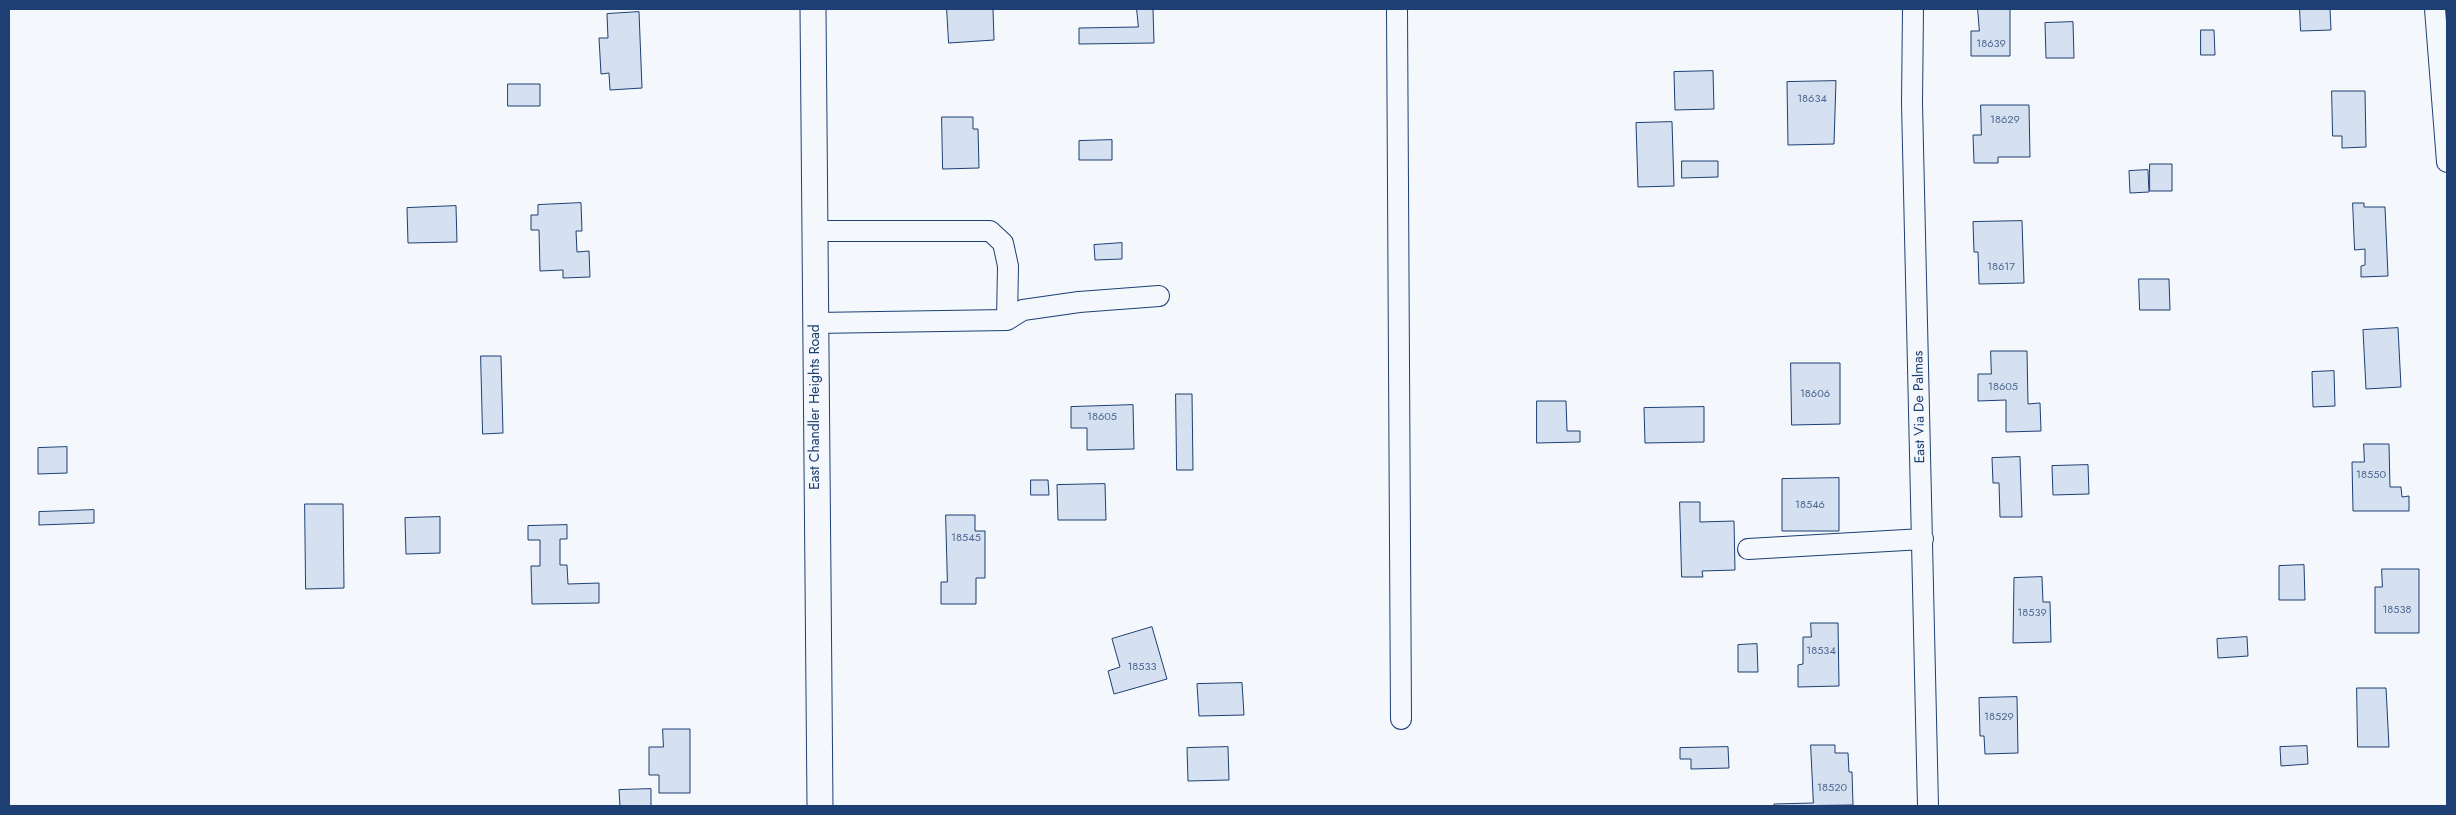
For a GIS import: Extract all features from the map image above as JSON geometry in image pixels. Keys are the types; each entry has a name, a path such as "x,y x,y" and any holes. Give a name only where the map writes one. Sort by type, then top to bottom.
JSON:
{"main road":[{"name":"East Chandler Heights Road","path":"813,9 820,806"}],"street":[{"path":"1397,9 1401,719"},
{"name":"East Via De Palmas","path":"1912,9 1912,103 1928,806"},
{"path":"2435,9 2447,162"},
{"path":"814,231 990,231 1003,243 1008,266 1007,320"},
{"path":"815,323 1007,320 1023,310 1079,302 1159,296"},
{"path":"1748,549 1923,539"}],"building":[{"path":"947,9 993,9 994,40 949,43"},
{"path":"1137,9 1153,9 1154,43 1079,44 1079,28 1138,27"},
{"path":"1978,9 2010,9 2010,56 1971,56 1971,31 1979,31"},
{"path":"2300,9 2330,9 2331,30 2301,31"},
{"path":"639,12 642,88 610,90 609,73 601,74 599,38 608,38 607,14"},
{"path":"2073,22 2074,58 2046,58 2045,23"},
{"path":"2201,30 2214,30 2215,55 2201,55"},
{"path":"1713,71 1714,109 1675,110 1674,72"},
{"path":"1836,81 1834,144 1788,145 1787,82"},
{"path":"508,84 540,84 540,106 508,106"},
{"path":"2332,91 2365,91 2366,147 2342,148 2342,136 2333,136"},
{"path":"1981,105 2029,105 2030,157 1998,157 1998,163 1974,163 1973,135 1981,135"},
{"path":"942,117 973,117 973,129 978,129 979,168 943,169"},
{"path":"1672,122 1674,186 1638,187 1636,123"},
{"path":"1112,140 1112,160 1079,160 1079,141"},
{"path":"1682,161 1718,161 1718,177 1682,178"},
{"path":"2150,164 2172,164 2172,191 2150,191"},
{"path":"2148,170 2149,192 2130,193 2129,171"},
{"path":"581,203 582,231 576,231 577,252 589,251 590,277 563,278 563,270 540,271 539,230 531,230 531,215 538,215 538,205"},
{"path":"2353,203 2364,203 2364,207 2385,207 2388,276 2361,277 2361,266 2365,265 2365,249 2355,250"},
{"path":"456,206 457,242 408,243 407,208"},
{"path":"2022,221 2024,283 1979,284 1978,252 1974,252 1973,222"},
{"path":"1122,243 1122,259 1095,260 1094,245"},
{"path":"2139,279 2169,279 2170,310 2140,310"},
{"path":"2398,328 2401,387 2366,389 2363,330"},
{"path":"1991,351 2027,351 2028,404 2040,403 2041,431 2006,432 2006,400 1978,401 1978,374 1991,374"},
{"path":"481,356 501,356 503,433 483,434"},
{"path":"1791,363 1840,363 1840,424 1792,425"},
{"path":"2334,371 2335,406 2313,407 2312,372"},
{"path":"1176,394 1192,394 1193,470 1177,470"},
{"path":"1537,401 1566,401 1567,431 1580,431 1580,442 1537,443"},
{"path":"1133,405 1134,449 1087,450 1087,428 1071,428 1071,407"},
{"path":"1704,407 1704,442 1645,443 1644,408"},
{"path":"2364,444 2389,444 2390,487 2401,487 2402,497 2409,496 2409,511 2353,511 2352,462 2364,462"},
{"path":"67,447 67,473 38,474 38,448"},
{"path":"2020,457 2022,517 2000,517 1999,483 1993,483 1992,458"},
{"path":"2088,465 2089,494 2053,495 2052,466"},
{"path":"1839,478 1839,531 1782,531 1782,479"},
{"path":"1031,480 1048,480 1049,495 1031,495"},
{"path":"1105,484 1106,520 1058,520 1057,485"},
{"path":"1680,502 1700,502 1700,522 1734,521 1735,570 1702,571 1703,577 1682,577"},
{"path":"305,504 343,504 344,588 306,589"},
{"path":"94,510 94,523 39,525 39,512"},
{"path":"946,515 975,515 975,531 985,531 985,578 976,578 976,604 941,604 941,582 947,582"},
{"path":"440,517 440,553 406,554 405,518"},
{"path":"567,525 567,539 560,539 560,565 567,565 568,584 599,583 599,603 532,604 531,566 540,566 540,540 528,540 528,526"},
{"path":"2304,565 2305,600 2279,600 2279,566"},
{"path":"2382,569 2419,569 2419,633 2375,633 2375,587 2382,587"},
{"path":"2042,577 2043,602 2050,602 2051,642 2013,643 2014,578"},
{"path":"1811,623 1838,623 1839,686 1798,687 1798,665 1803,664 1803,637 1811,637"},
{"path":"1152,627 1167,679 1114,694 1108,671 1120,667 1112,639"},
{"path":"2247,637 2248,656 2218,658 2217,639"},
{"path":"1757,644 1758,672 1738,672 1738,645"},
{"path":"1242,683 1244,715 1199,716 1197,684"},
{"path":"2357,688 2386,688 2389,747 2358,747"},
{"path":"2017,697 2018,753 1985,754 1984,736 1980,736 1979,698"},
{"path":"663,729 690,729 690,793 659,793 659,775 649,775 649,747 663,747"},
{"path":"1811,745 1835,745 1835,753 1848,753 1849,772 1852,772 1853,805 1774,806 1774,804 1813,803"},
{"path":"2307,746 2308,764 2281,766 2280,747"},
{"path":"1228,747 1229,780 1188,781 1187,748"},
{"path":"1728,747 1729,768 1691,769 1691,759 1680,759 1680,748"},
{"path":"651,789 651,806 620,806 619,790"}]}
